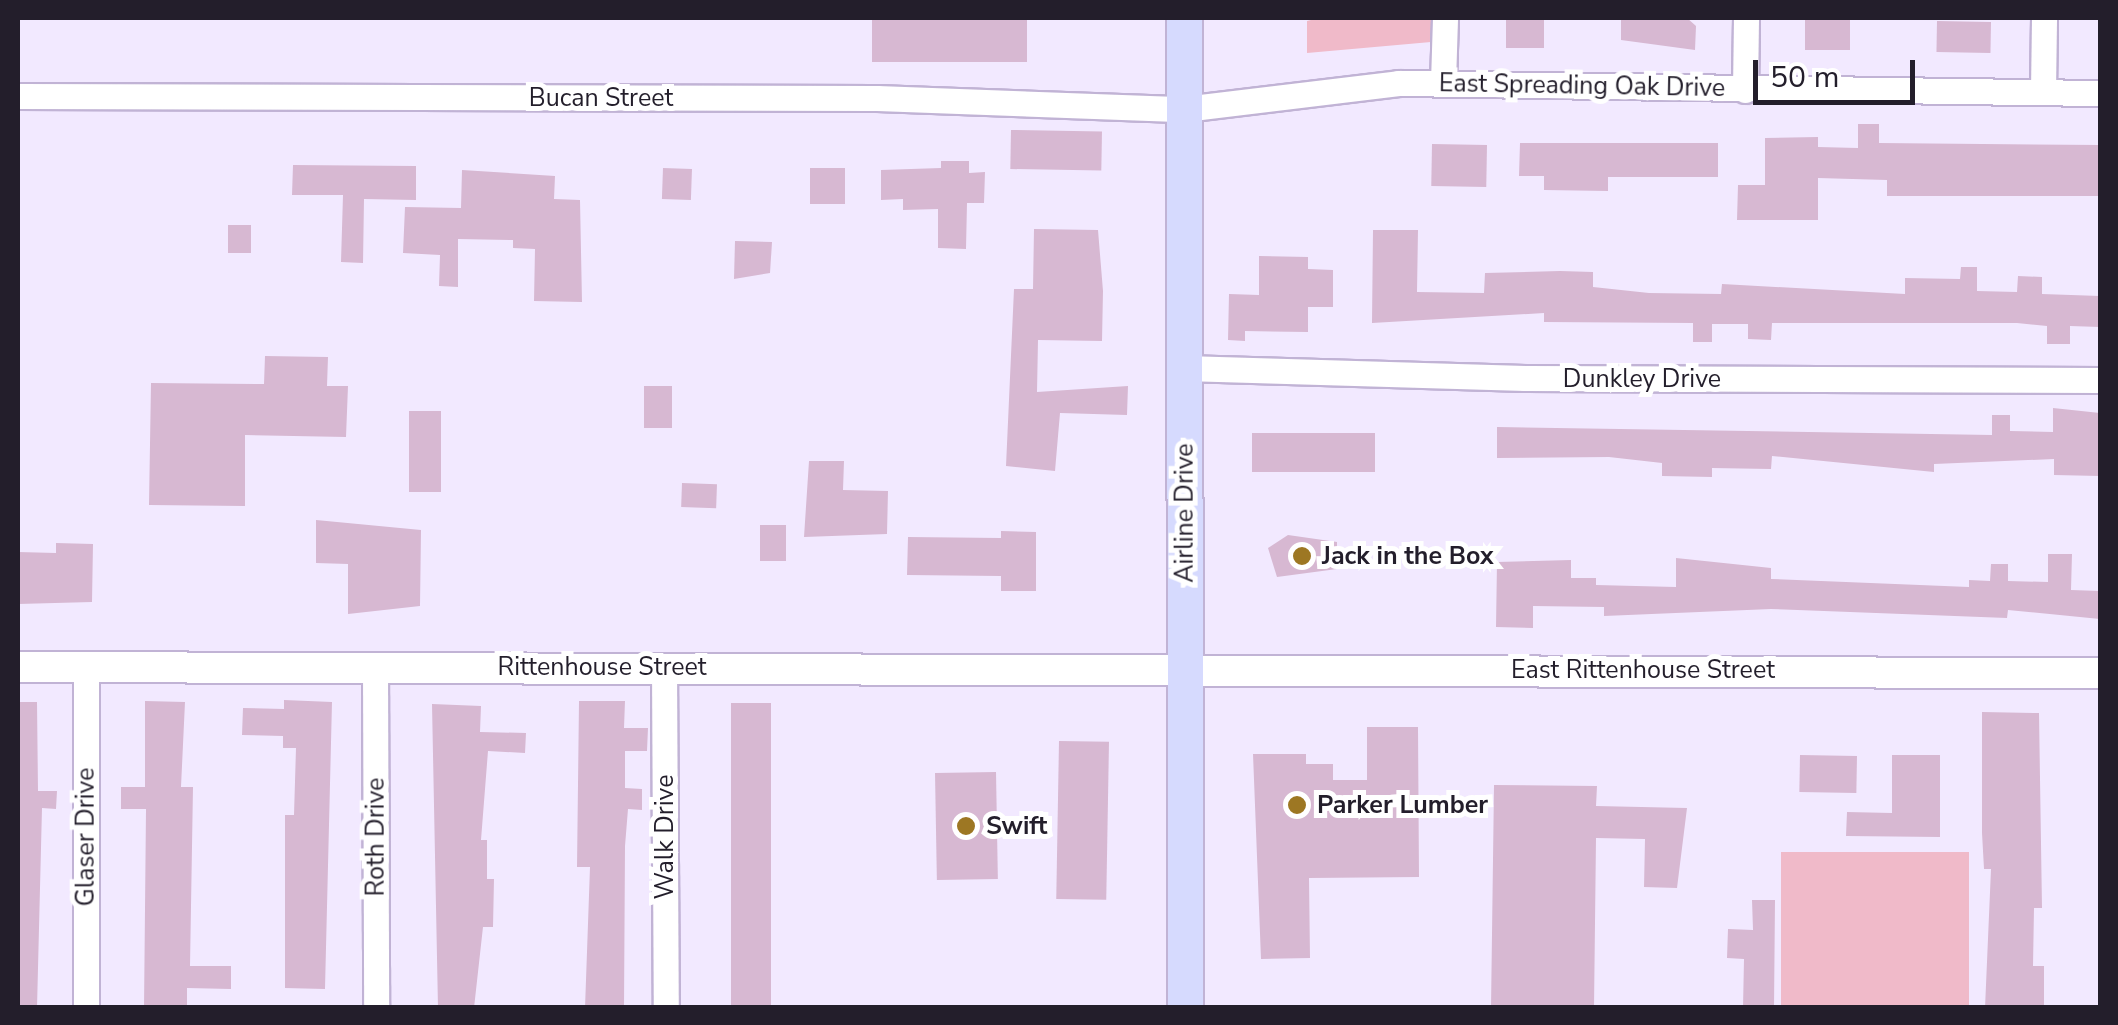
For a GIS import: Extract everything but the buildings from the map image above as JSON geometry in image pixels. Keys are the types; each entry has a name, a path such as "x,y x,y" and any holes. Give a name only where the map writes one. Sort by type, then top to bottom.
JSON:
{"main road":[{"name":"Airline Drive","path":"1184,18 1185,1008"}],"street":[{"path":"1443,82 1445,18"},
{"path":"1745,90 1746,18"},
{"path":"2042,91 2044,18"},
{"name":"East Spreading Oak Drive","path":"1184,109 1443,82 2100,93"},
{"name":"Bucan Street","path":"18,96 877,98 1184,109"},
{"name":"Dunkley Drive","path":"1184,368 1525,378 2100,380"},
{"name":"Walk Drive","path":"664,666 666,1008"},
{"name":"Rittenhouse Street","path":"18,667 1186,666"},
{"name":"East Rittenhouse Street","path":"1186,666 2100,673"},
{"name":"Glaser Drive","path":"86,667 86,1008"},
{"name":"Roth Drive","path":"375,667 376,1008"}],"shaded area":[{"path":"1433,18 1431,42 1307,53 1307,21"},
{"path":"1781,852 1969,852 1969,1007 1781,1007"}],"place":[{"name":"Jack in the Box","path":"1302,556"},
{"name":"Parker Lumber","path":"1297,805"},
{"name":"Swift","path":"966,826"}]}
